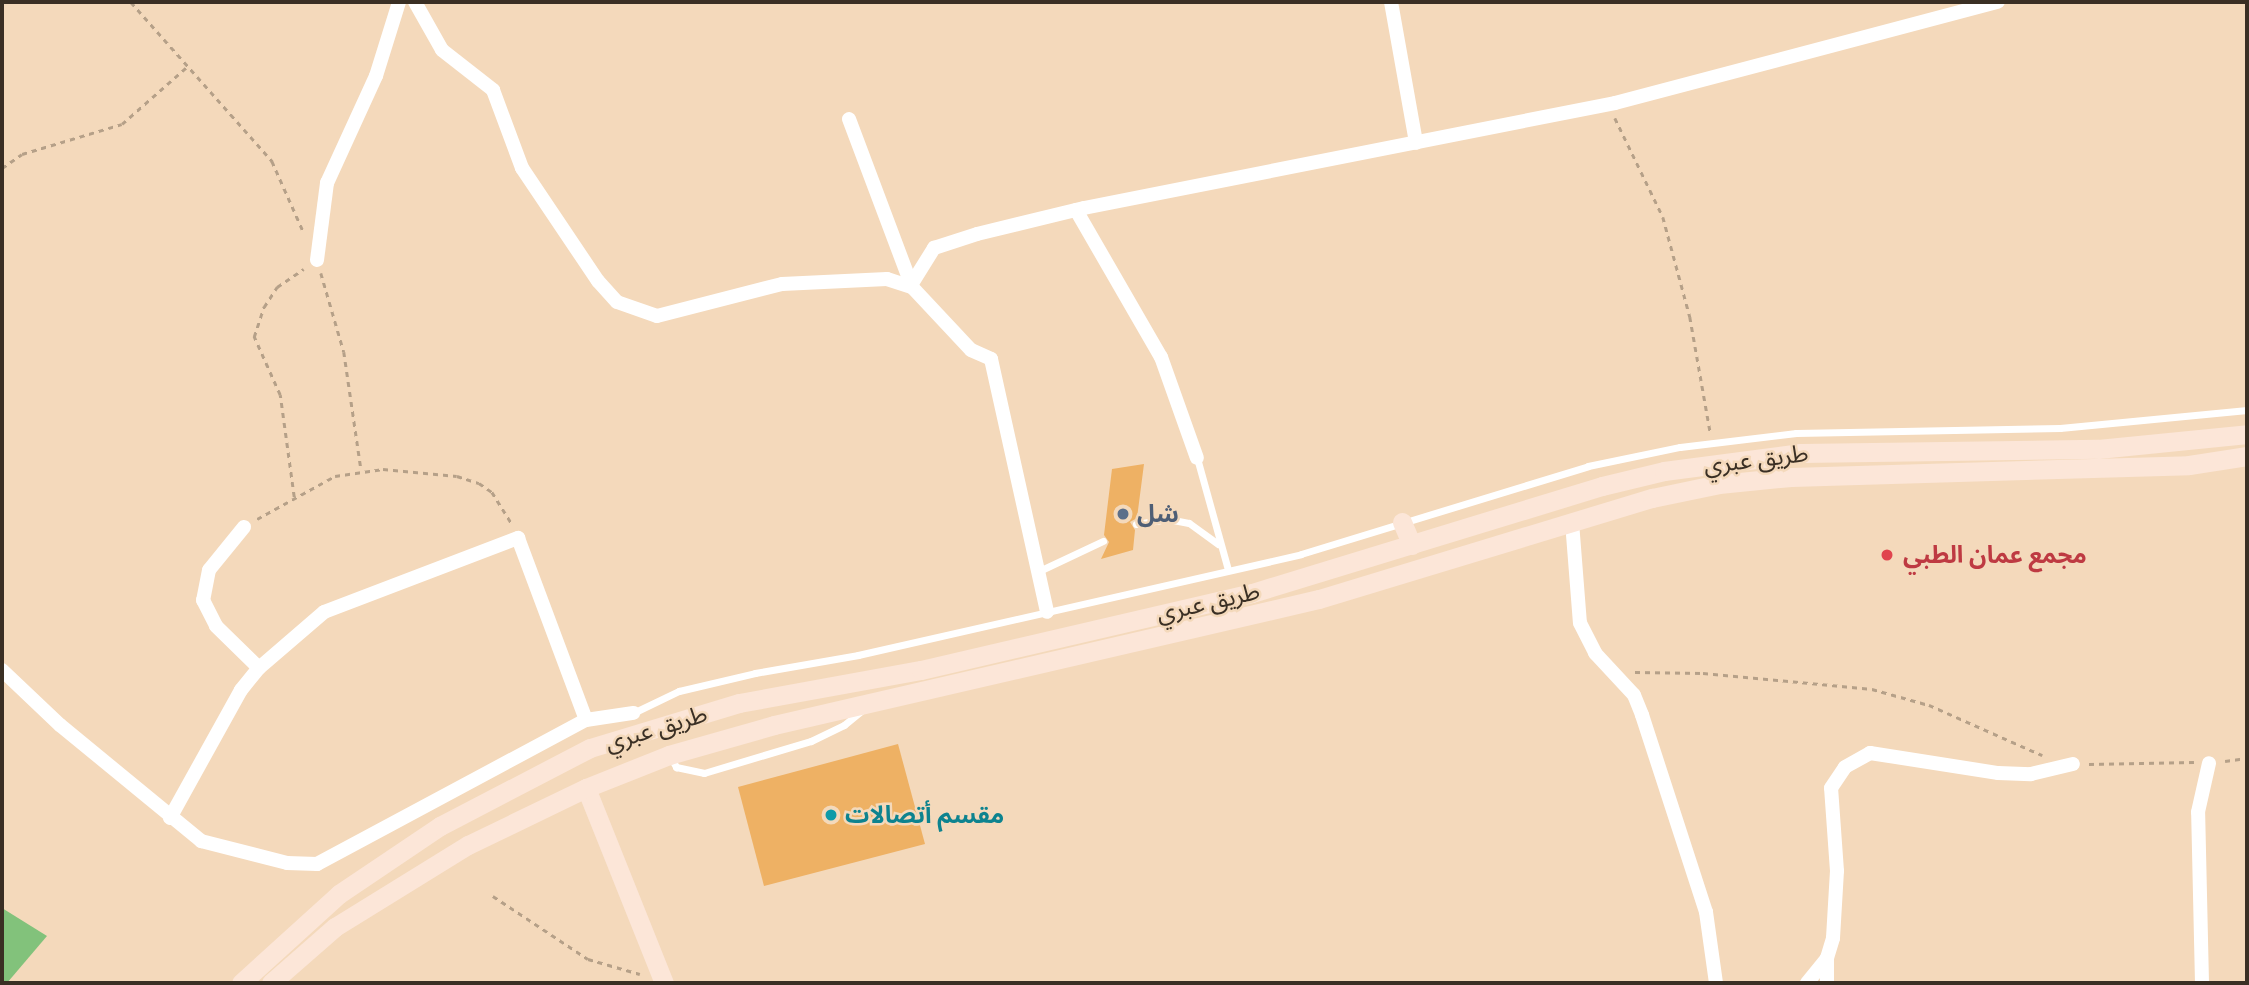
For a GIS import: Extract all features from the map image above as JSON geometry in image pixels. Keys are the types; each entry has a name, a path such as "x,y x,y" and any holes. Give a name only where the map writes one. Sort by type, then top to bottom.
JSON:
{"main road":[{"name":"طريق عبري","path":"241,983 339,894 403,849 481,804 590,748 739,703 921,670 1252,593 1602,486 1717,463 1814,452 2098,449 2247,434"},
{"name":"طريق عبري","path":"271,983 335,928 468,845 586,788 669,755 872,701 1319,599 1666,495 1791,477 2189,466 2247,456"},
{"path":"1402,522 1412,545"},
{"path":"669,755 668,742 677,731 739,703"},
{"path":"586,788 657,981"},
{"path":"401,885 479,827 485,812 481,804"}],"street":[{"path":"317,260 327,183 376,76 399,2"},
{"path":"415,2 442,50 493,90 522,168 598,281 626,306 657,316 782,284 867,278 912,286"},
{"path":"1391,2 1416,143"},
{"path":"912,286 934,248 1076,210 1608,104 1998,2"},
{"path":"849,118 912,286 971,350 992,359 1047,612"},
{"path":"1076,210 1161,357 1197,458"},
{"path":"1572,522 1580,623 1595,653 1617,672 1642,715 1706,912 1716,983"},
{"path":"244,527 209,570 203,600 216,626 259,668"},
{"path":"170,818 241,690 259,668 324,612 518,538 586,720"},
{"path":"2,670 170,818 201,841 237,853 287,863 317,864 586,720 633,713"},
{"path":"1827,983 1827,958 1837,907 1830,788 1855,759 1870,753 1997,774 2031,774 2073,764"},
{"path":"2202,983 2197,812 2209,763"},
{"path":"1807,983 1827,958"}],"lane":[{"path":"633,713 679,691 755,673 858,656 1301,554 1588,466 1712,444 1796,433 2060,428 2247,410"},
{"path":"1197,458 1228,570"},
{"path":"1136,524 1168,519 1189,523 1219,545"},
{"path":"1037,572 1103,541"},
{"path":"669,755 676,767 704,773 811,741 844,725 872,701"}],"path":[{"path":"131,2 272,161 317,260 344,352 361,469"},
{"path":"2,168 22,154 122,124 189,65"},
{"path":"1608,104 1640,162 1666,230 1690,317 1712,444"},
{"path":"294,497 279,395 254,337 277,287 317,260"},
{"path":"244,527 335,476 361,469 423,471 479,483 504,507 518,538"},
{"path":"1617,672 1703,673 1872,689 1928,705 2073,764 2209,763 2247,758"},
{"path":"493,896 588,959 657,981"}],"green space":[{"path":"2,908 47,936 7,983 2,983"}],"building":[{"path":"1144,464 1137,518 1130,522 1135,530 1133,550 1101,559 1109,542 1104,535 1112,469"},
{"name":"مقسم أتصالات","path":"898,744 925,844 764,886 738,787"}],"place":[{"name":"شل","path":"1123,514"},
{"name":"مجمع عمان الطبي","path":"1887,555"},
{"name":"مقسم أتصالات","path":"831,815"}]}
